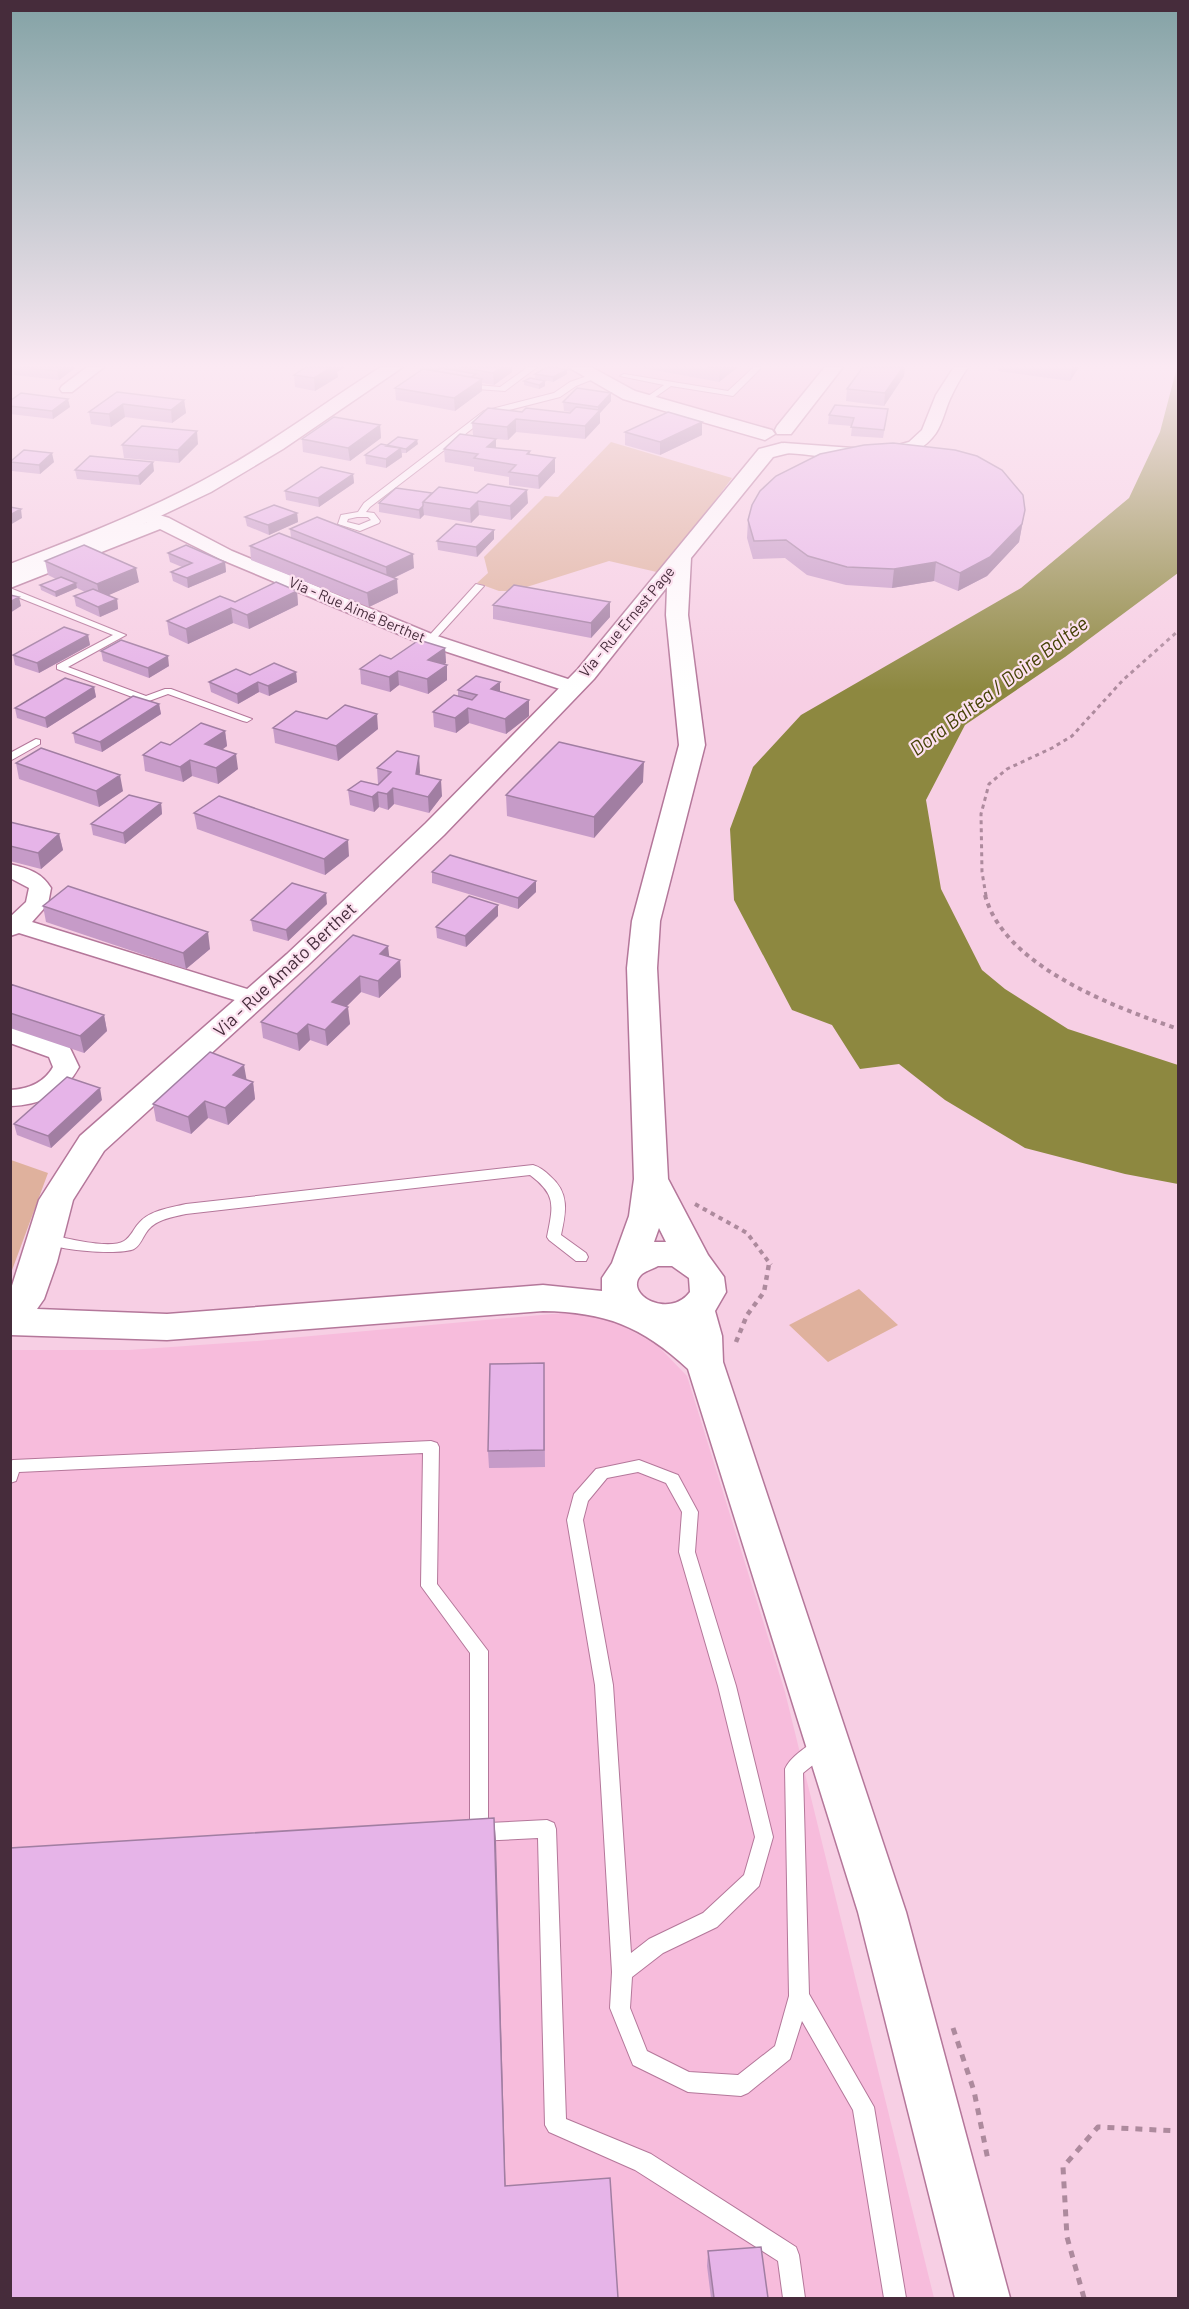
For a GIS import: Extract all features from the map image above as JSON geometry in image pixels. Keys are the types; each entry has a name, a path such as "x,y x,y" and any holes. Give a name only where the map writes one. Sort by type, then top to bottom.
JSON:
{"street":[{"path":"10,563 168,498 212,475"},
{"path":"10,584 155,519 228,475"},
{"name":"Via - Rue Ernest Page","path":"573,687 642,608 680,557 748,475"},
{"path":"10,572 155,519"},
{"name":"Via - Rue Aimé Berthet","path":"155,519 226,555 430,640 573,687"},
{"path":"680,557 677,615 692,745 646,921 643,956 651,1179 646,1216 619,1284 621,1295 635,1311 682,1340 719,1355"},
{"name":"Via - Rue Amato Berthet","path":"10,1311 26,1299 23,1282 45,1239 56,1200 92,1144 254,999 435,829 573,687"},
{"path":"10,871 34,879 41,886 42,895 38,905 13,927"},
{"path":"13,927 254,999"},
{"path":"10,1034 60,1052 66,1067 62,1076 43,1091 10,1098"},
{"path":"10,1322 97,1323 167,1328 543,1298 598,1300 669,1318 696,1309 705,1300 710,1290 709,1280 694,1262 651,1179"},
{"path":"543,1298 625,1269 653,1254 675,1255 694,1262"},
{"path":"23,1282 57,1303 97,1323"},
{"path":"696,1309 704,1336 719,1355 828,1743 882,1912 983,2298"}],"lane":[{"path":"361,514 367,505 406,475"},
{"path":"430,640 479,586"},
{"path":"10,591 121,635 60,667 146,699 168,691 247,719"},
{"path":"10,758 36,742"},
{"path":"45,1239 106,1248 120,1247 131,1244 145,1224 160,1215 186,1209 533,1170 553,1184 560,1204 554,1237 581,1257"},
{"path":"10,1477 13,1466 431,1447 429,1586 479,1651 479,1832"},
{"path":"622,1972 656,1946 710,1920 752,1880 764,1837 728,1686 687,1552 690,1512 672,1479 639,1466 602,1473 580,1498 575,1520 604,1685 622,1972 620,2008 640,2058 688,2082 741,2086 783,2052 799,1996 794,1769 828,1743"},
{"path":"456,1833 547,1829 556,2125 643,2162 788,2255 794,2298"},
{"path":"799,1996 863,2108 895,2298"}],"path":[{"path":"1179,630 1092,712 1071,737 1000,774 989,784 985,794 981,836 983,881 992,912 1022,950 1062,979 1116,1007 1179,1029"},
{"path":"651,1179 747,1233 771,1266 764,1292 719,1355"},
{"path":"951,2024 974,2091 991,2172"},
{"path":"1084,2298 1067,2237 1063,2168 1098,2127 1179,2131"}],"shaded area":[{"path":"579,475 721,475 732,478 661,573 609,561 514,591 499,591 477,583 488,573 484,557 545,496 558,497"},
{"path":"11,1160 48,1173 11,1273"},
{"path":"859,1289 898,1325 828,1362 789,1325"},
{"path":"574,1312 614,1321 657,1345 687,1376 785,1692 934,2298 11,2298 11,1350 129,1350 257,1341"}],"water":[{"name":"Dora Baltea / Doire Baltée","path":"1140,475 1178,475 1178,573 1065,657 965,725 926,800 941,889 982,970 1005,989 1068,1029 1178,1065 1178,1184 1125,1174 1025,1148 945,1100 899,1064 860,1069 832,1025 792,1010 734,900 730,829 753,767 801,715 1021,588 1129,498"}],"building":[{"path":"309,475 352,475 318,498 285,491"},
{"path":"1006,475 1023,495 1025,510 1022,524 990,557 960,573 936,562 894,569 847,567 808,556 786,540 754,541 748,520 752,505 760,491 776,476"},
{"path":"488,484 527,490 510,506 478,501 470,509 423,502 439,487 477,493"},
{"path":"396,488 432,493 419,510 379,503"},
{"path":"274,505 297,513 268,525 245,517"},
{"path":"10,507 21,509 10,515"},
{"path":"317,517 413,554 386,567 290,529"},
{"path":"456,524 494,530 476,547 437,541"},
{"path":"279,533 397,579 367,593 250,546"},
{"path":"84,545 136,568 97,584 45,561"},
{"path":"186,545 225,562 187,578 171,572 192,563 168,553"},
{"path":"61,577 76,583 55,592 40,585"},
{"path":"276,582 297,591 247,615 231,608 186,629 167,621 220,596 235,602"},
{"path":"514,585 610,602 591,623 493,605"},
{"path":"93,589 117,599 98,607 74,596"},
{"path":"10,595 19,597 10,602"},
{"path":"64,627 88,635 37,663 13,655"},
{"path":"121,640 168,656 148,668 101,651"},
{"path":"419,640 445,648 428,660 447,665 427,679 398,671 389,677 360,669 380,655 391,659"},
{"path":"274,663 296,672 268,686 258,682 237,694 209,682 236,669 250,675"},
{"path":"476,676 500,682 491,689 529,700 505,719 468,708 455,718 433,712 454,695 472,700 477,695 458,690"},
{"path":"65,678 94,687 45,718 15,708"},
{"path":"133,696 159,704 100,742 73,733"},
{"path":"345,705 377,714 336,746 273,728 296,711 327,719"},
{"path":"201,723 225,731 205,744 236,754 216,768 190,760 180,767 143,755 161,742 170,745"},
{"path":"559,742 644,762 594,817 506,795"},
{"path":"41,748 120,775 96,791 16,763"},
{"path":"397,751 419,756 416,774 441,780 428,797 393,788 387,794 378,792 372,797 348,790 361,781 378,785 391,772 377,768"},
{"path":"129,795 161,803 123,833 91,824"},
{"path":"219,796 348,840 324,859 194,813"},
{"path":"10,822 59,834 38,853 10,846"},
{"path":"450,855 536,881 518,898 432,872"},
{"path":"292,883 326,893 286,930 251,920"},
{"path":"68,886 208,932 183,953 43,906"},
{"path":"469,896 498,905 465,936 436,927"},
{"path":"353,935 388,946 380,954 400,960 378,981 360,976 332,1002 348,1007 325,1030 308,1024 297,1034 261,1022"},
{"path":"10,984 104,1015 80,1036 10,1013"},
{"path":"210,1052 244,1065 233,1075 253,1082 225,1108 205,1101 188,1117 153,1104"},
{"path":"67,1077 100,1088 48,1136 14,1124"},
{"path":"544,1363 544,1450 488,1451 490,1364"},
{"path":"494,1818 505,2186 610,2178 618,2298 10,2298 10,1848"},
{"path":"761,2247 768,2298 714,2298 708,2251"}]}
